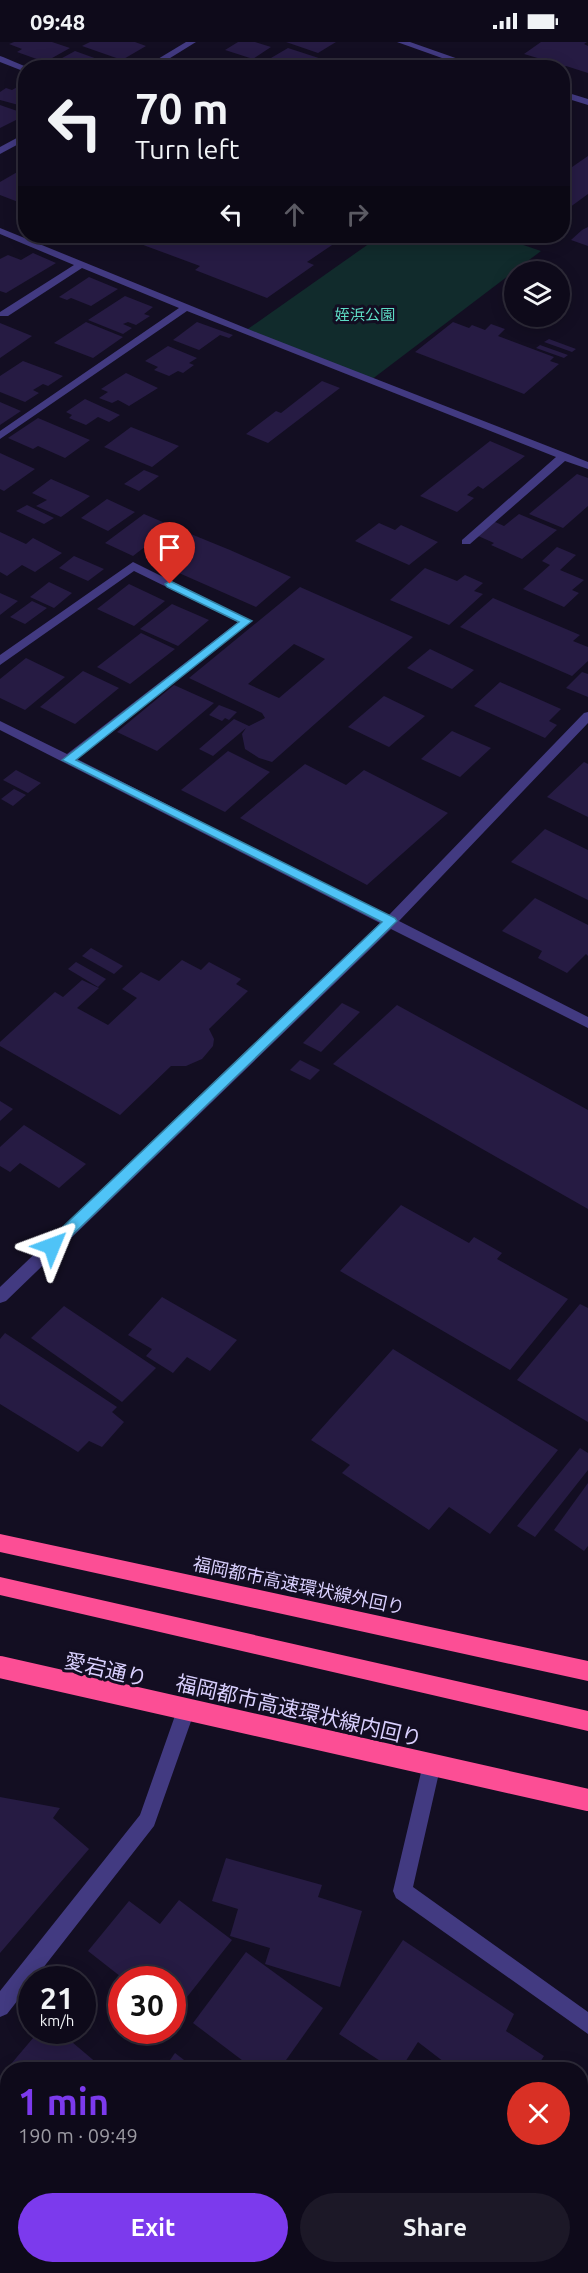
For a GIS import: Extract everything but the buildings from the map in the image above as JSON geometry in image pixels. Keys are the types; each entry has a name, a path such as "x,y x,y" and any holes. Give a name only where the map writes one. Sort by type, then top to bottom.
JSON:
{"highway":[{"name":"福岡都市高速環状線外回り","path":"0,1545 588,1673"},
{"path":"0,1587 588,1721"},
{"name":"福岡都市高速環状線内回り","path":"0,1667 588,1799"}],"street":[{"path":"161,60 192,42"},
{"path":"401,42 456,60"},
{"path":"0,59 18,66"},
{"path":"570,96 588,102"},
{"path":"2,147 18,140"},
{"path":"0,231 18,238"},
{"path":"30,243 185,308 588,466"},
{"path":"4,314 82,264"},
{"path":"0,436 185,308"},
{"path":"466,542 564,456"},
{"path":"0,661 132,566 246,621 68,760"},
{"path":"0,1298 391,921 588,716"},
{"path":"0,725 391,921 588,1023"},
{"name":"愛宕通り","path":"0,1667 588,1799"},
{"path":"0,2007 147,1820 186,1710"},
{"path":"432,1764 403,1891 588,2024"}],"green space":[{"name":"姪浜公園","path":"370,243 518,243 541,251 528,261 504,261 504,279 371,380 245,331"}],"route":[{"path":"52,1246 391,921 68,760 246,621 170,584"}]}
